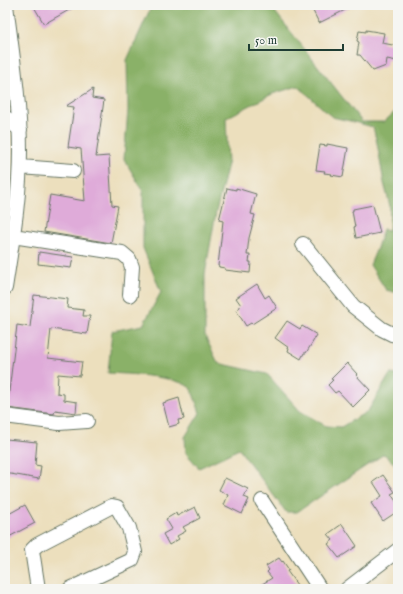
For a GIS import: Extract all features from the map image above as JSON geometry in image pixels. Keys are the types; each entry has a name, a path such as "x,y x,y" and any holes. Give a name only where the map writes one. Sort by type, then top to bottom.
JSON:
{"street":[{"path":"5,288 18,204 20,167 20,130 6,5"},
{"path":"5,117 20,130"},
{"path":"20,167 73,171"},
{"path":"14,236 122,253 129,259 132,266 130,295"},
{"path":"303,244 353,306 382,329 398,335"},
{"path":"5,416 59,422 87,421"},
{"path":"262,501 320,589"},
{"path":"38,589 32,550 37,545 112,506 117,507 129,528 135,552 132,560 70,589"},
{"path":"346,589 398,550"}],"green space":[{"path":"152,5 272,5 276,13 362,122 384,122 398,109 398,293 386,290 370,265 383,229 389,230 390,206 373,127 332,117 298,86 272,94 226,118 228,164 216,212 205,274 205,336 218,363 267,374 300,411 326,426 341,427 368,411 390,374 398,375 398,467 384,454 297,512 286,512 239,449 199,468 186,453 185,437 200,413 191,389 176,381 165,378 108,373 112,331 143,325 161,292 143,248 143,191 124,159 128,110 127,60"}],"building":[{"path":"33,5 78,5 44,24"},
{"path":"310,5 355,5 319,23"},
{"path":"366,30 384,33 382,43 398,46 397,61 387,59 386,66 373,71 360,55 357,55 359,31 366,32"},
{"path":"93,89 92,98 104,100 96,157 109,156 112,205 118,206 111,243 44,232 50,195 85,201 81,149 68,147 74,107 66,106"},
{"path":"327,144 348,148 343,177 324,173 325,171 316,170 320,145 327,146"},
{"path":"227,188 236,190 236,188 256,194 251,214 255,215 249,238 247,255 250,255 250,273 225,270 225,268 218,266 223,221 219,220"},
{"path":"373,205 380,233 356,238 352,211 353,209"},
{"path":"39,252 73,257 71,268 38,264"},
{"path":"257,284 265,298 269,295 277,308 252,324 251,323 246,326 236,310 241,305 236,298"},
{"path":"34,295 68,299 67,308 84,310 83,316 90,316 87,334 51,329 48,358 82,362 80,376 58,374 57,393 64,394 64,400 77,402 76,413 55,410 54,414 7,408 17,325 30,327"},
{"path":"287,321 300,329 302,326 317,335 301,359 288,351 289,348 275,338"},
{"path":"347,363 370,390 353,407 338,391 335,393 328,385 333,380 331,379"},
{"path":"179,398 184,419 178,420 179,424 169,427 163,403"},
{"path":"6,439 37,442 35,465 41,466 39,479 5,473"},
{"path":"383,475 395,492 391,494 398,504 398,511 383,521 371,503 382,496 373,482"},
{"path":"225,478 248,489 244,497 249,499 242,514 224,505 228,495 219,490"},
{"path":"25,505 35,523 5,539 5,516"},
{"path":"195,507 200,518 183,527 186,531 177,536 179,539 169,545 163,534 172,529 166,519 176,513 177,516"},
{"path":"342,524 357,546 339,558 328,544 333,540 328,534"},
{"path":"279,558 282,562 283,561 289,570 287,571 300,589 254,589 272,578 267,572 269,570 266,566"}]}
